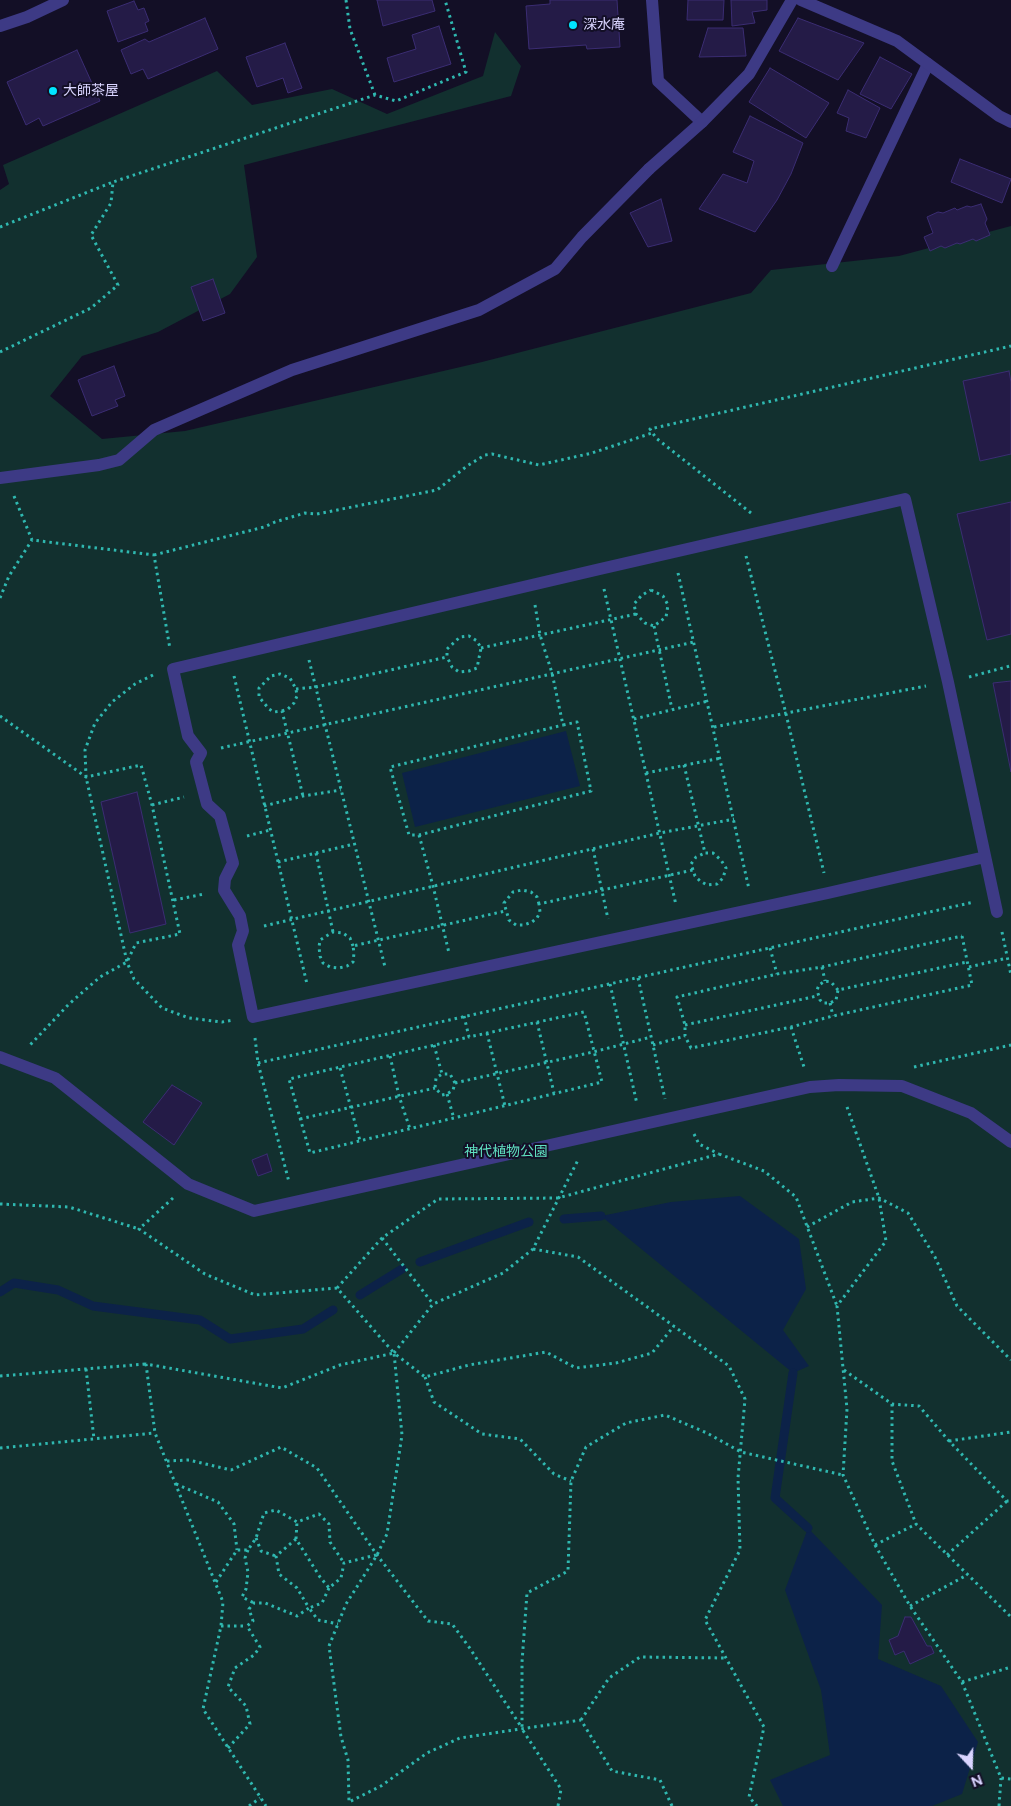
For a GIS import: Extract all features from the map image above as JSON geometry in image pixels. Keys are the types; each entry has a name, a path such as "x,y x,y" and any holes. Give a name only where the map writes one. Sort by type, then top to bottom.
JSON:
{"street":[{"path":"0,26 27,17 63,0"},
{"path":"652,0 658,81 702,122"},
{"path":"3,478 99,465 119,460 154,430 292,370 479,310 555,269 582,237 649,169 702,122 749,74 792,0"},
{"path":"801,0 897,41 999,116 1011,122"},
{"path":"832,266 928,64"},
{"path":"985,857 828,893 253,1017 238,945 243,931 240,916 224,890 225,879 233,863 220,816 207,804 196,762 201,753 188,736 173,669 905,499 948,682 998,912"},
{"path":"0,1057 55,1078 188,1184 254,1211 810,1087 839,1085 902,1086 972,1113 1011,1142"}],"path":[{"path":"346,0 350,29 375,95"},
{"path":"0,227 113,182 375,95 396,101 466,72 445,0"},
{"path":"0,352 91,308 118,285 91,235 111,203 113,182"},
{"path":"771,530 656,438 650,430 1011,346"},
{"path":"32,540 154,555 264,527 274,522 305,513 317,514 437,490 467,466 485,455 492,454 539,465 592,453 652,433"},
{"path":"3,478 32,540"},
{"path":"741,537 786,714 828,893"},
{"path":"0,598 9,576 32,540"},
{"path":"673,552 754,909"},
{"path":"154,555 173,669 158,673 135,684 112,702 95,723 85,750 86,777 126,962 134,979 162,1008 189,1018 222,1022 253,1017 258,1063 294,1202"},
{"path":"600,569 681,924"},
{"path":"532,585 540,635 552,673 563,725"},
{"path":"651,590 663,596 668,604 666,617 654,626 645,623 636,614 634,604 642,595 651,590"},
{"path":"481,648 636,614"},
{"path":"654,626 672,709"},
{"path":"469,636 477,641 481,648 477,668 469,671 459,672 452,667 447,657 447,649 460,637 469,636"},
{"path":"304,638 390,987"},
{"path":"201,753 694,642"},
{"path":"229,655 311,1004"},
{"path":"296,689 316,687 447,657"},
{"path":"714,727 948,682 1010,666"},
{"path":"280,674 290,678 296,689 297,696 294,703 288,709 282,711 274,712 269,710 259,697 259,688 271,676 280,674"},
{"path":"634,719 708,701"},
{"path":"282,711 303,796"},
{"path":"0,716 86,777 141,765 174,900 180,934 136,943 126,962 100,977 69,1004 15,1062"},
{"path":"577,722 591,791 419,835 409,835 390,767 563,725 577,722"},
{"path":"646,773 721,758"},
{"path":"684,765 705,853"},
{"path":"264,806 303,796 341,790"},
{"path":"152,805 204,791"},
{"path":"243,931 291,918 660,833 734,819"},
{"path":"419,835 454,973"},
{"path":"278,862 354,844"},
{"path":"593,849 612,940"},
{"path":"316,853 333,932"},
{"path":"705,853 714,853 722,860 726,868 723,878 716,884 707,885 695,876 692,864 696,857 705,853"},
{"path":"539,904 693,870"},
{"path":"174,900 224,890"},
{"path":"522,890 531,892 537,897 539,904 540,912 537,918 524,925 516,925 508,920 504,903 513,892 522,890"},
{"path":"258,1063 994,898"},
{"path":"352,946 505,911"},
{"path":"998,912 1011,975"},
{"path":"333,932 343,933 350,938 352,946 354,953 353,962 339,968 330,968 323,963 318,947 320,940 333,932"},
{"path":"962,936 972,985 691,1048 686,1036 677,997 777,974 822,967 962,936"},
{"path":"770,948 777,974"},
{"path":"969,968 1007,958"},
{"path":"838,990 967,962"},
{"path":"822,967 825,981"},
{"path":"638,978 670,1118"},
{"path":"825,981 832,982 838,990 836,1000 830,1003 824,1003 817,996 816,990 825,981"},
{"path":"610,984 642,1124"},
{"path":"685,1025 817,996"},
{"path":"830,1003 833,1016"},
{"path":"584,1012 602,1082 310,1153 289,1079 469,1037 584,1012"},
{"path":"464,1016 469,1037"},
{"path":"537,1022 554,1094"},
{"path":"791,1027 810,1087"},
{"path":"487,1033 505,1106"},
{"path":"653,1045 686,1036"},
{"path":"455,1083 651,1037"},
{"path":"434,1045 442,1074"},
{"path":"906,1068 1011,1045"},
{"path":"390,1056 399,1096 410,1129"},
{"path":"340,1068 360,1141"},
{"path":"442,1074 450,1074 455,1083 453,1090 447,1094 442,1095 435,1088 436,1078 442,1074"},
{"path":"837,1306 886,1241 880,1198 839,1085"},
{"path":"300,1119 435,1088"},
{"path":"447,1094 454,1118"},
{"path":"684,1115 699,1144 719,1154 764,1171 796,1197 837,1306 847,1409 843,1475 875,1545 910,1606 962,1682 1001,1778 999,1806"},
{"path":"0,1376 146,1364 282,1388 340,1365 394,1353 433,1304 503,1273 533,1249 592,1135"},
{"path":"0,1204 70,1207 139,1229 205,1274 254,1295 337,1288 382,1238 438,1199 558,1198 719,1154"},
{"path":"139,1229 188,1184"},
{"path":"807,1227 852,1202 880,1198 908,1213 935,1257 957,1306 1011,1360"},
{"path":"382,1238 433,1304"},
{"path":"533,1249 578,1257 729,1366 745,1399 738,1478 740,1550 705,1620 764,1727 749,1797 757,1806"},
{"path":"337,1288 394,1353 424,1377 434,1402 482,1434 520,1438 554,1474 571,1481"},
{"path":"424,1377 469,1365 546,1352 576,1368 616,1363 652,1353 674,1326"},
{"path":"394,1353 402,1435 387,1534 377,1555 346,1604 328,1646 341,1737 348,1760 350,1804 381,1786 427,1753 460,1738 581,1720 609,1678 640,1657 726,1658"},
{"path":"146,1364 155,1433 223,1602 221,1626 203,1709 266,1806"},
{"path":"86,1369 94,1439"},
{"path":"843,1370 892,1404 919,1406 949,1442 1009,1501 946,1555"},
{"path":"892,1404 892,1461 916,1524 1011,1617"},
{"path":"522,1729 522,1662 527,1593 568,1571 571,1481 586,1447 626,1423 665,1415 707,1433 740,1452 843,1475"},
{"path":"949,1442 1011,1432"},
{"path":"0,1448 155,1433"},
{"path":"167,1461 189,1460 231,1470 281,1447 317,1468 377,1555 428,1621 452,1624 561,1789 558,1806"},
{"path":"176,1484 218,1502 234,1524 237,1550 216,1582"},
{"path":"276,1510 297,1522 319,1514 329,1524 330,1542 344,1563 341,1578 329,1588 322,1603 309,1608 297,1616 265,1603 254,1603 242,1597 246,1589 248,1572 245,1558 256,1538 264,1513 276,1510"},
{"path":"297,1522 296,1539 329,1588"},
{"path":"875,1545 916,1524"},
{"path":"256,1538 261,1551 276,1556"},
{"path":"276,1556 296,1539"},
{"path":"237,1550 248,1550"},
{"path":"344,1563 377,1555"},
{"path":"276,1556 279,1574 297,1588 318,1620 338,1624"},
{"path":"910,1606 967,1576"},
{"path":"221,1626 247,1626 252,1621 249,1609 254,1603"},
{"path":"228,1748 250,1724 246,1706 228,1687 235,1668 254,1655 260,1646 247,1626"},
{"path":"962,1682 1011,1667"},
{"path":"581,1720 612,1771 660,1780 672,1806"},
{"path":"1001,1778 1011,1779"},
{"path":"249,1806 260,1798"}],"green space":[{"name":"神代植物公園","path":"495,32 521,66 511,96 244,165 257,257 230,294 158,332 82,356 50,396 102,439 185,431 482,362 751,293 771,270 899,256 1011,226 1011,1806 0,1806 0,190 9,184 3,165 217,71 252,105 332,89 387,114 483,76"}],"water":[{"path":"566,731 580,786 415,827 402,773"},
{"path":"740,1196 799,1239 806,1289 783,1330 809,1366 793,1373 601,1216 671,1202"},
{"path":"808,1528 882,1605 878,1659 941,1686 978,1742 962,1794 932,1806 783,1806 770,1780 830,1755 821,1690 785,1590"}],"building":[{"path":"377,0 432,0 435,11 383,26"},
{"name":"深水庵","path":"550,0 617,0 620,47 587,49 586,45 529,49 526,6 550,4"},
{"path":"688,0 724,0 723,20 687,20"},
{"path":"731,0 767,0 767,10 752,12 755,23 732,26"},
{"path":"134,1 138,10 144,8 149,21 145,23 148,31 118,42 107,11"},
{"path":"205,18 218,49 148,79 143,69 131,74 121,50 145,39 149,42"},
{"path":"798,18 864,43 838,80 779,51"},
{"path":"439,26 451,64 394,82 387,58 416,49 412,35"},
{"path":"708,28 743,28 746,56 699,57"},
{"path":"285,43 302,88 288,93 283,78 257,87 246,57"},
{"name":"大師茶屋","path":"77,50 100,101 43,126 39,118 26,125 7,82"},
{"path":"880,57 912,74 891,109 860,94"},
{"path":"770,68 829,103 806,138 749,102"},
{"path":"848,90 880,108 866,138 846,131 849,118 837,113"},
{"path":"750,116 803,143 791,174 777,200 755,232 699,209 723,174 747,183 754,161 733,152"},
{"path":"960,159 1011,179 1002,203 951,182"},
{"path":"661,199 672,241 648,247 630,213"},
{"path":"981,204 987,219 985,223 990,235 976,241 973,239 945,248 941,246 930,251 924,237 933,233 927,217 938,212 943,213 955,208 957,210"},
{"path":"213,279 225,313 203,321 191,287"},
{"path":"114,366 125,396 115,400 118,406 92,416 78,380"},
{"path":"1009,371 1011,382 1011,454 980,461 963,381"},
{"path":"1011,502 1011,634 987,640 957,514"},
{"path":"1011,681 1011,772 993,683"},
{"path":"137,792 166,924 130,933 101,802"},
{"path":"172,1085 202,1103 174,1145 143,1122"},
{"path":"267,1154 272,1171 258,1176 252,1160"},
{"path":"905,1617 911,1617 927,1646 931,1646 934,1653 910,1664 904,1651 895,1655 889,1640 898,1636"}],"waterway":[{"path":"564,1219 601,1216"},
{"path":"420,1262 529,1222"},
{"path":"360,1295 402,1269"},
{"path":"0,1292 14,1283 58,1290 93,1306 200,1320 230,1339 303,1329 333,1310"},
{"path":"793,1373 775,1498 808,1528"}],"place":[{"name":"深水庵","path":"573,25"},
{"name":"大師茶屋","path":"53,91"}]}
